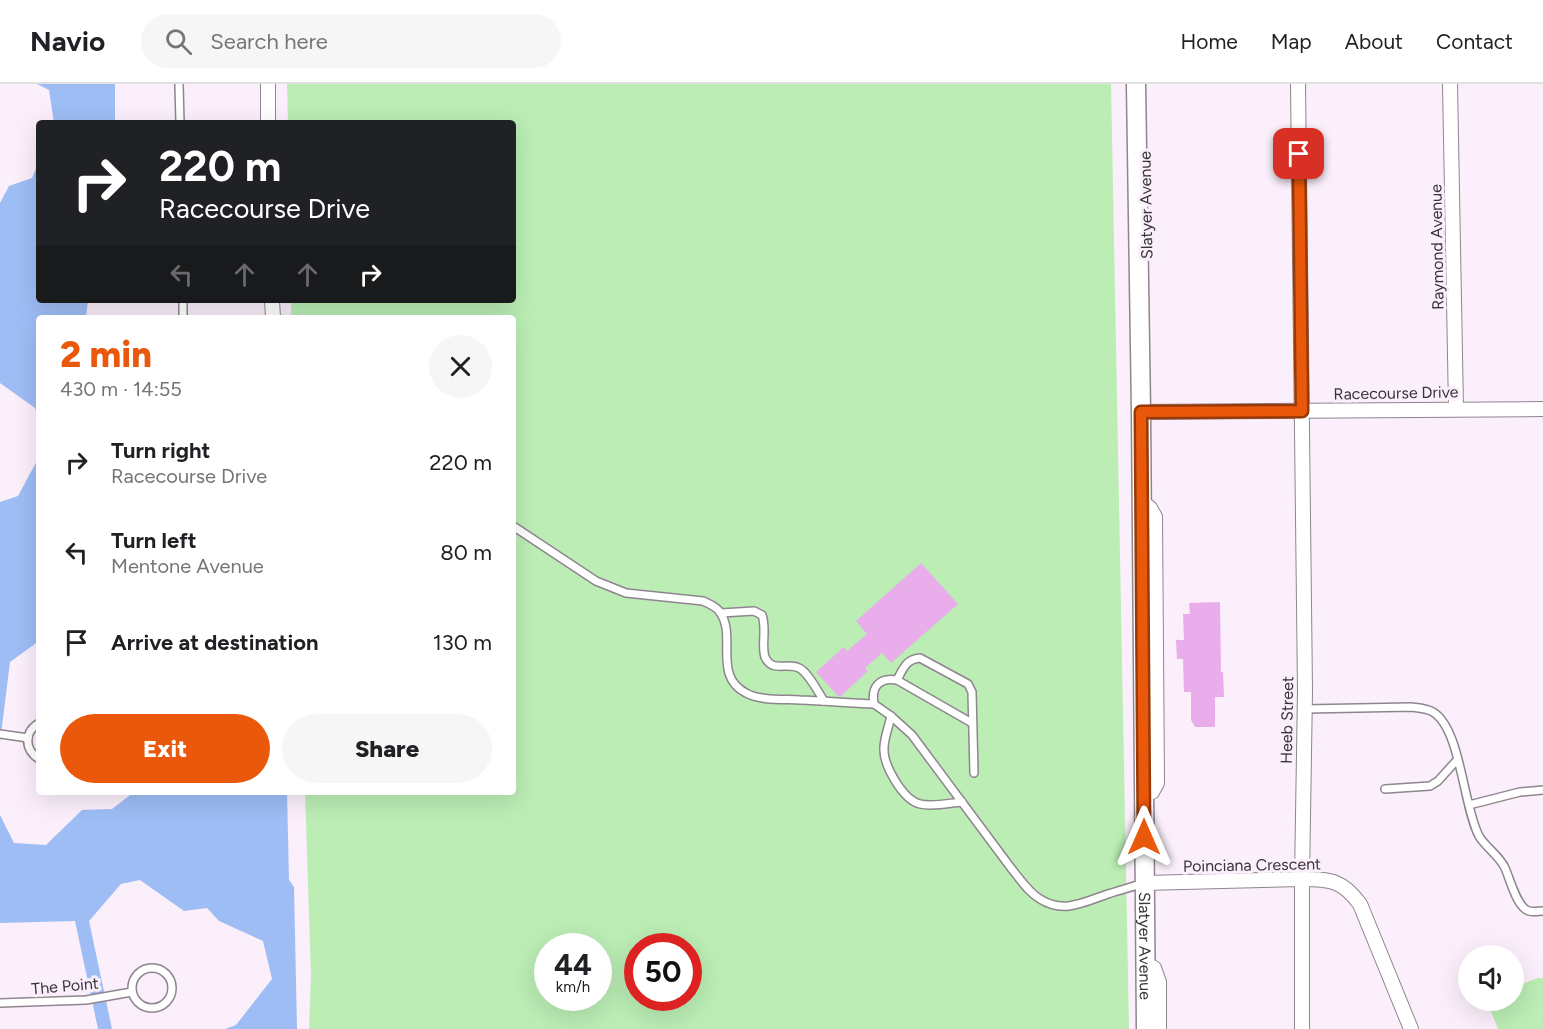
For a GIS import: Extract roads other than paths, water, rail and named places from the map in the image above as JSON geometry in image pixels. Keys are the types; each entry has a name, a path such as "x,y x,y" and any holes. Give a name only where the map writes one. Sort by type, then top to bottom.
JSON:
{"main road":[{"name":"Slatyer Avenue","path":"1136,84 1146,1029"}],"street":[{"path":"268,84 268,120"},
{"name":"Slatyer Avenue","path":"1140,324 1147,309 1144,84"},
{"name":"Heeb Street","path":"1298,84 1305,709 1302,1029"},
{"name":"Raymond Avenue","path":"1450,84 1456,409"},
{"name":"Racecourse Drive","path":"1141,412 1543,409"},
{"name":"Poinciana Crescent","path":"1144,883 1302,879 1336,882 1351,892 1360,904 1411,1029"},
{"path":"1145,964 1154,968 1159,982 1159,1029"}],"lane":[{"path":"179,84 180,120"},
{"path":"516,528 596,581 626,593 703,601 713,606 721,613 726,625 727,664 733,682 746,693 765,698 873,704 891,716 912,735 1026,888 1040,899 1057,906 1077,906 1112,892 1144,883"},
{"path":"721,613 754,611 762,615 765,623 764,655 769,664 777,667 798,667 806,674 825,701"},
{"path":"897,680 907,663 912,659 920,658 968,684 972,692 974,773"},
{"path":"873,704 872,696 880,682 889,679 897,680 972,723"},
{"path":"1305,709 1411,707 1434,712 1449,732 1479,836 1504,864 1521,905 1529,911 1543,911"},
{"path":"891,716 884,749 886,765 906,796 918,804 962,802"},
{"path":"36,726 30,731 28,738 30,750 36,756"},
{"path":"2,734 28,738"},
{"path":"1386,789 1430,786 1438,781 1457,760"},
{"path":"1469,805 1520,792 1543,790"},
{"path":"150,968 162,971 170,982 170,994 163,1004 157,1007 144,1006 132,992 134,979 143,970 150,968"},
{"name":"The Point","path":"0,1003 86,1000 132,992"}],"water":[{"path":"37,84 115,84 115,120 54,120 49,90"},
{"path":"36,168 36,303 88,303 86,315 36,315 36,412 35,408 0,383 0,203 9,186 32,178"},
{"path":"36,463 36,643 10,662 0,742 0,502 18,496"},
{"path":"130,795 287,795 289,880 294,887 297,1029 225,1029 236,1025 272,979 263,941 219,921 207,908 184,911 140,880 121,884 89,921 112,1029 98,1029 75,921 0,923 0,815 14,843 46,845 82,810 112,809"}]}
